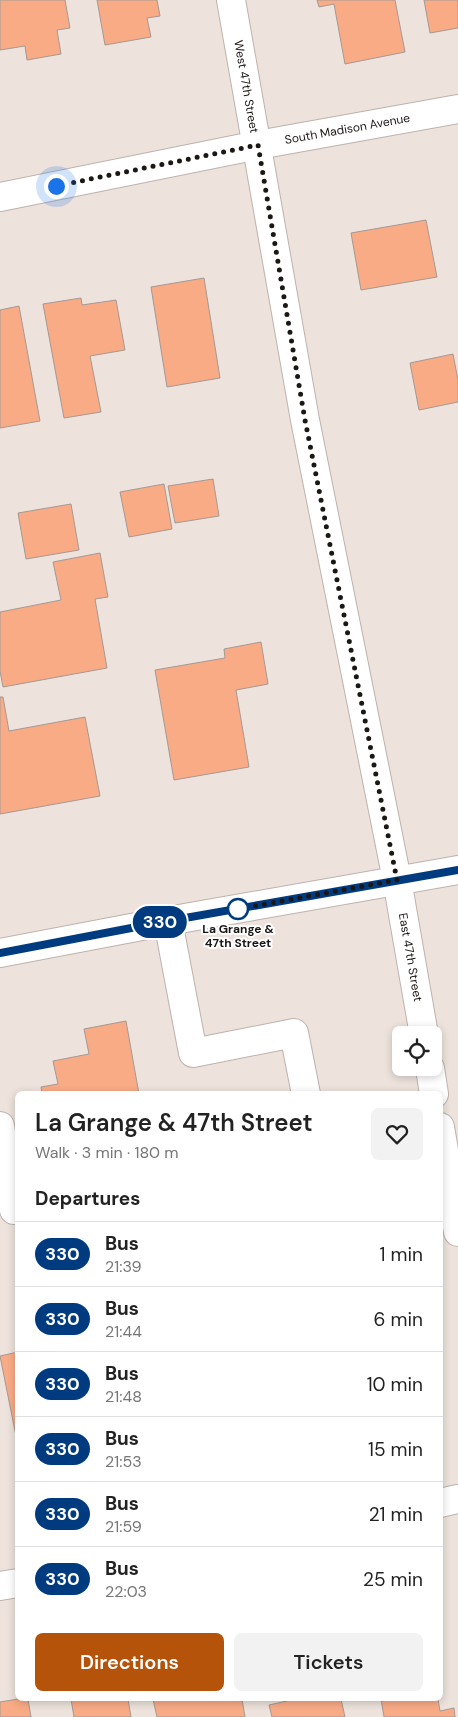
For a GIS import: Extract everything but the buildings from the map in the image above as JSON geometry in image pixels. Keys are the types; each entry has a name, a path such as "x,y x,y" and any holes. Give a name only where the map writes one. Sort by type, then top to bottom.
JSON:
{"main road":[{"name":"West 47th Street","path":"231,0 305,420 397,880"},
{"name":"South Madison Avenue","path":"0,197 258,145 458,108"},
{"path":"0,953 168,921 458,870"},
{"name":"East 47th Street","path":"397,880 422,1026"},
{"path":"168,921 193,1053 294,1033 305,1091"},
{"path":"431,1076 434,1091"},
{"path":"0,1126 15,1210"},
{"path":"443,1153 458,1232"},
{"path":"443,1502 458,1499"},
{"path":"0,1586 15,1584"}],"bus line":[{"name":"330","path":"0,953 168,921 458,870"}],"place":[{"name":"La Grange & 47th Street","path":"238,909"}],"route":[{"path":"56,186 258,145 305,420 397,880 238,909"}]}
